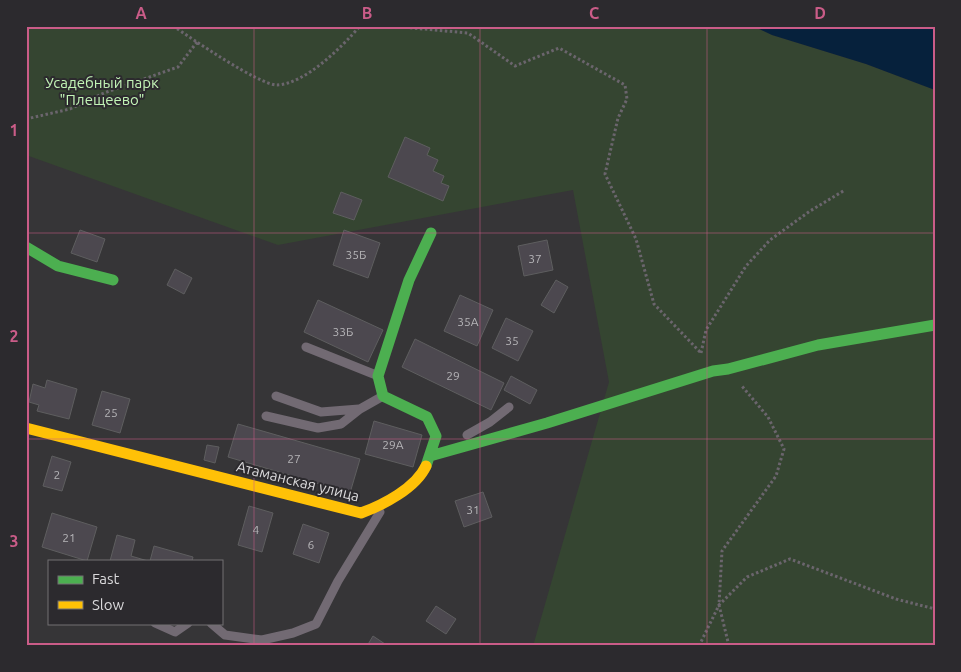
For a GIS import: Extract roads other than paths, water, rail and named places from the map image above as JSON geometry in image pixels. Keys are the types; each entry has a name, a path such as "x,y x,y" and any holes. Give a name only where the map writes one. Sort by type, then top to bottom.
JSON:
{"street":[{"path":"383,396 378,376 410,280 431,232"},
{"path":"26,247 58,266 112,280"},
{"path":"430,456 547,423 713,371 818,345 935,325"},
{"name":"Атаманская улица","path":"26,428 361,513 383,505 422,474 436,436 427,417 383,396"}],"lane":[{"path":"306,347 378,376"},
{"path":"276,396 321,412 360,409"},
{"path":"266,416 318,428 341,424 360,409 383,396"},
{"path":"430,456 490,422 509,407"},
{"path":"212,624 225,635 262,640 294,633 316,624 338,581 383,505"},
{"path":"158,624 175,632 187,624"}],"water":[{"path":"753,26 926,26 935,29 935,90 866,64 772,35"}],"park label":[{"name":"Усадебный парк \"Плещеево\"","path":"102,90"}]}
